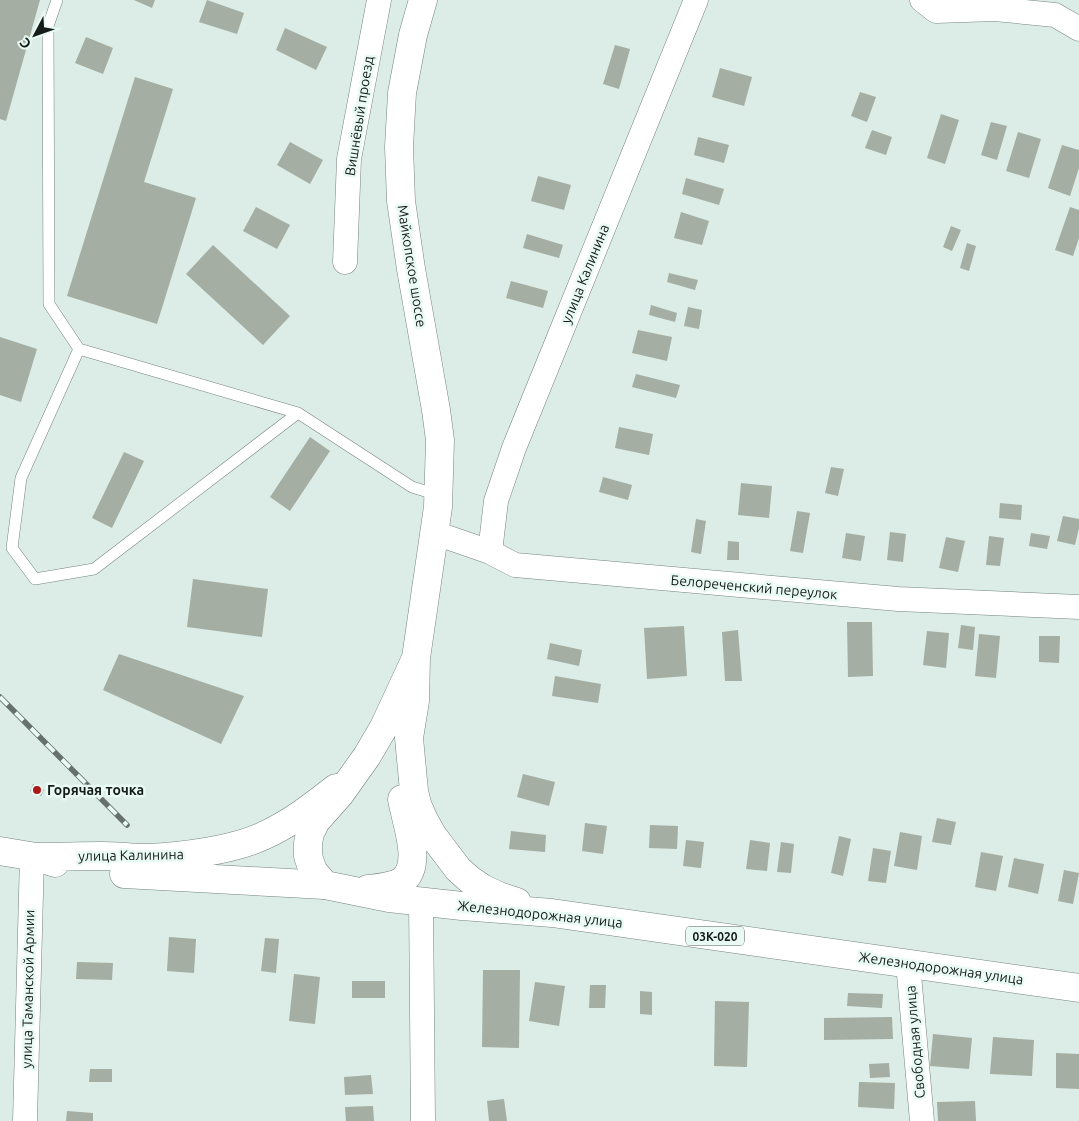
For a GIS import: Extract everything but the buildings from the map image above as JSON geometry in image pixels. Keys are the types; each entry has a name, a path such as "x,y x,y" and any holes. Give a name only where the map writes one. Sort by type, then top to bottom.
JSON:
{"main road":[{"name":"Майкопское шоссе","path":"423,0 412,35 402,93 399,147 401,201 440,440 438,507 435,534"},
{"name":"улица Калинина","path":"416,658 384,727 340,794 316,821 310,833 307,851 313,871 338,887 380,887 396,884 406,877 411,868 412,849 400,786 400,774 415,702 416,658 435,534"},
{"name":"улица Калинина","path":"408,738 417,804 432,836 458,869 482,888 498,896 552,913"},
{"name":"улица Калинина","path":"34,857 102,856 147,858 193,853 244,844 285,825 308,810 353,775"},
{"name":"Железнодорожная улица","path":"0,851 96,872 338,887 380,896 552,913 1079,988"}],"street":[{"name":"Вишнёвый проезд","path":"345,262 349,158 379,0"},
{"name":"улица Калинина","path":"490,552 496,501 514,448 696,0"},
{"path":"922,0 936,10 995,9 1055,15 1079,29"},
{"name":"Белореченский переулок","path":"435,534 490,552 515,565 898,599 1079,607"},
{"name":"улица Таманской Армии","path":"25,1121 34,857"},
{"path":"420,901 422,1121"},
{"name":"Свободная улица","path":"908,963 922,1121"}],"lane":[{"path":"57,0 48,26 49,304 79,349 298,413 412,487 438,495"},
{"path":"79,349 21,478 12,548 35,579 94,569 298,413"}],"railway":[{"path":"0,697 127,825"}],"place":[{"name":"Горячая точка","path":"37,790"}]}
